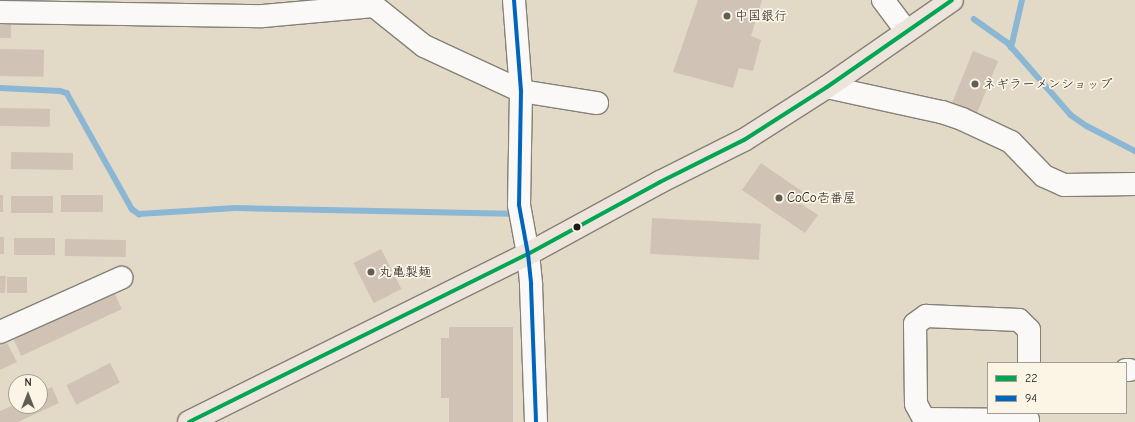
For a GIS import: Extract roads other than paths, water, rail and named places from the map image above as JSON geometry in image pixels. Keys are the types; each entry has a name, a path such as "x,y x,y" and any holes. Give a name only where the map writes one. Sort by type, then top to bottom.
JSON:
{"highway":[{"path":"189,422 528,254 660,182 744,140 835,88 906,31 952,0"}],"street":[{"path":"514,0 521,90 519,205 528,254 531,285 536,422"},
{"path":"884,0 906,31"},
{"path":"0,12 151,7 263,16 374,6 424,46 521,90 597,103"},
{"path":"835,88 942,112 962,119 1011,142 1044,176 1064,185 1135,184"},
{"path":"0,332 121,278"},
{"path":"1028,418 924,419 916,404 915,324 926,316 1019,320 1029,330 1029,362"}],"waterway":[{"path":"1011,48 1022,0"},
{"path":"974,19 1008,43 1071,115 1087,126 1135,151"},
{"path":"0,88 60,91 67,93 132,209 139,214 235,208 511,214"}],"place":[{"name":"中国銀行","path":"727,16"},
{"name":"ネギラーメンショップ","path":"975,84"},
{"name":"CoCo壱番屋","path":"779,198"},
{"name":"丸亀製麺","path":"371,272"}]}
